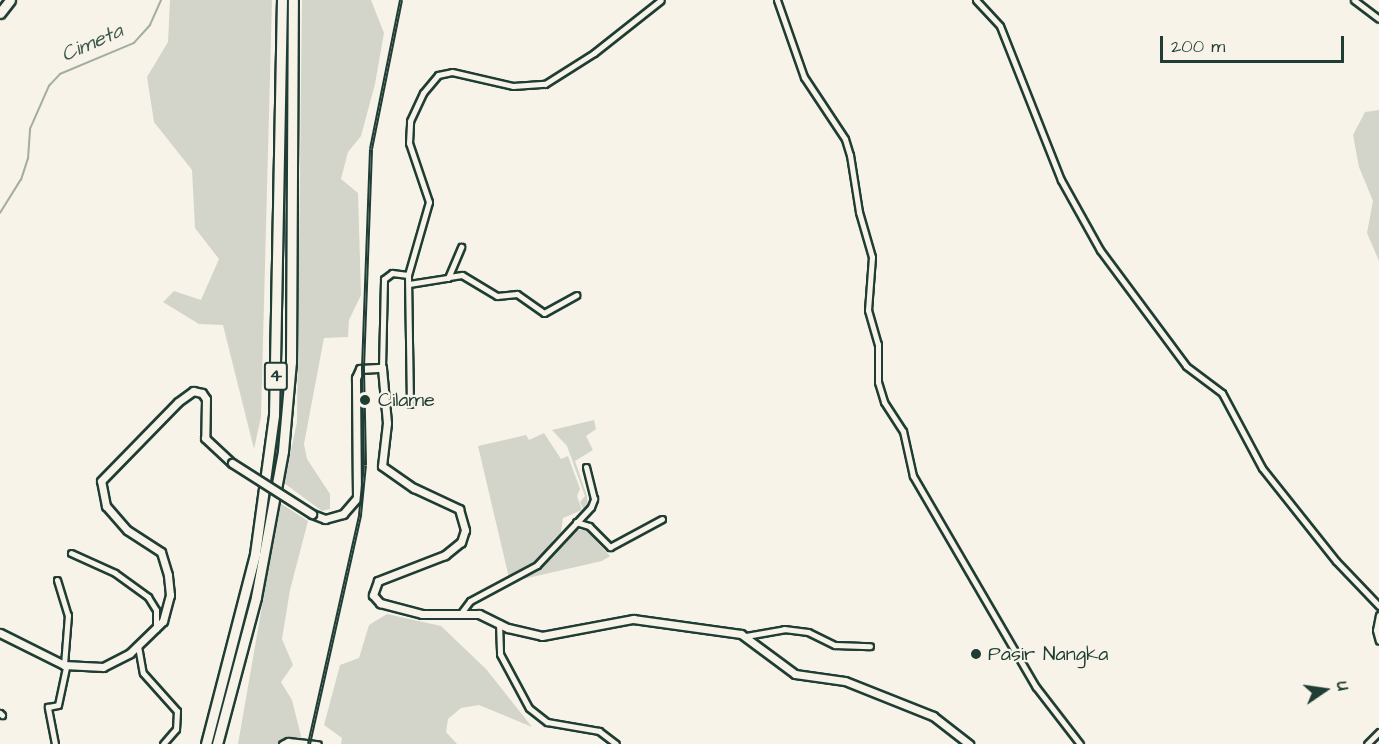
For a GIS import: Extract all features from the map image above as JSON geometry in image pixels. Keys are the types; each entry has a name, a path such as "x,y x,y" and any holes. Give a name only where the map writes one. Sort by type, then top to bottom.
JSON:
{"highway":[{"path":"0,13 10,0"},
{"name":"4","path":"206,744 255,554 274,415 282,0"},
{"name":"4","path":"217,744 256,597 283,451 291,362 293,0"}],"street":[{"path":"410,404 408,275 429,202 409,142 410,121 431,82 438,75 452,72 513,86 544,84 594,53 661,0"},
{"path":"777,0 804,77 845,140 850,155 859,212 872,257 868,310 878,344 878,382 884,402 903,431 913,476 1036,687 1080,744"},
{"path":"976,0 1000,26 1061,180 1100,250 1186,366 1222,393 1262,468 1336,561 1379,606"},
{"path":"1354,0 1379,19"},
{"path":"449,277 461,247"},
{"path":"408,275 392,273 384,279 382,368 387,423 382,466 414,488 459,509 465,530 461,542 450,552 382,578 375,585 373,595 383,605 415,613 487,616 499,623 542,636 640,619 746,636 784,629 808,632 836,645 870,646"},
{"path":"409,284 462,275 497,296 517,294 547,313 576,295"},
{"path":"0,633 65,666 103,667 138,646 156,631 170,595 165,558 110,512 102,498 101,481 178,402 193,391 202,393 206,399 205,438 232,463 312,514 325,519 343,514 357,498 356,378 363,368 382,368"},
{"path":"461,614 470,601 537,565 594,503 586,467"},
{"path":"576,522 589,526 610,546 662,519"},
{"path":"71,553 116,573 148,597 156,610 156,631"},
{"path":"55,744 48,706 58,705 65,666 68,615 57,580"},
{"path":"1379,615 1376,630 1379,641"},
{"path":"499,623 500,654 529,708 548,722 599,731 616,744"},
{"path":"746,636 795,674 844,681 933,716 969,744"},
{"path":"138,646 143,673 177,711 176,729 163,744"},
{"path":"1367,744 1379,732"},
{"path":"282,744 288,741 318,744"}],"shaded area":[{"path":"170,0 272,0 261,417 254,449 223,325 199,324 163,302 174,291 201,300 219,259 195,228 192,170 154,122 147,77 168,42"},
{"path":"302,0 371,0 384,33 375,84 361,136 348,152 341,179 358,193 361,295 349,320 348,337 324,338 304,444 307,459 330,494 330,509 322,511 284,483 297,422"},
{"path":"1379,110 1379,261 1367,233 1373,201 1359,167 1353,135 1365,112"},
{"path":"594,420 596,429 586,436 593,450 575,461 587,496 588,507 584,511 580,502 585,496 567,446 552,430"},
{"path":"544,433 561,459 568,456 580,489 577,496 582,510 563,518 561,532 552,541 557,546 574,530 586,530 610,556 602,561 510,582 478,446 526,435 529,440"},
{"path":"280,503 308,521 290,590 282,639 293,665 281,682 292,700 303,744 238,744"},
{"path":"387,614 441,626 486,669 532,727 479,705 461,708 448,719 446,732 457,744 341,744 342,738 324,725 340,665 359,658 369,625"}],"waterway":[{"name":"Cimeta","path":"0,213 21,180 28,159 30,129 49,86 60,74 134,43 150,25 161,0"}],"railway":[{"path":"309,744 360,515 365,465 363,368 371,149 401,0"}],"place":[{"name":"Cilame","path":"365,400"},
{"name":"Pasir Nangka","path":"976,654"}]}
